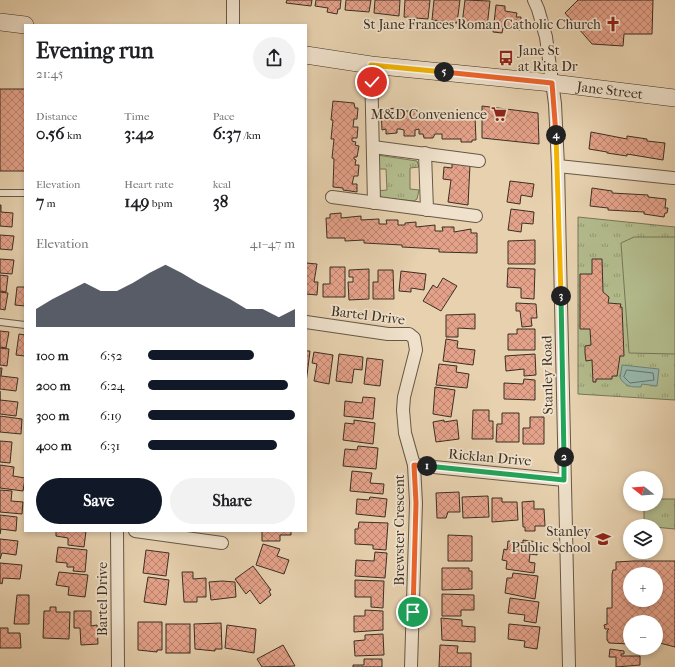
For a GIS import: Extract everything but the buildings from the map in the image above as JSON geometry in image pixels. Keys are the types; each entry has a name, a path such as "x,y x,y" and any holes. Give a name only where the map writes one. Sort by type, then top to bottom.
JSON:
{"main road":[{"path":"0,22 24,25"},
{"name":"Jane Street","path":"307,56 371,65 552,83 675,98"}],"street":[{"path":"233,0 233,24"},
{"name":"Stanley Road","path":"534,0 541,17 546,37 555,104 558,166 569,667"},
{"path":"371,65 374,203"},
{"path":"373,147 479,161"},
{"path":"425,153 427,210"},
{"path":"558,166 673,178"},
{"path":"332,197 476,216"},
{"name":"Bartel Drive","path":"307,322 388,334 409,334 414,338 416,350 404,397 403,410 406,433 414,465"},
{"name":"Ricklan Drive","path":"414,465 564,480"},
{"name":"Brewster Crescent","path":"411,667 416,503 414,465"},
{"name":"Bartel Drive","path":"117,532 118,667"},
{"path":"143,532 222,542"}],"lane":[{"path":"0,193 24,192"},
{"path":"0,322 24,325"}],"green space":[{"path":"377,155 417,161 419,167 410,168 410,189 419,190 417,199 414,201 383,198 378,194 377,191 387,190 386,169 377,169"},
{"path":"578,217 675,227 675,400 578,394"},
{"path":"634,237 675,237 675,354 629,353 621,243"},
{"path":"663,499 675,499 675,529 663,528 663,519 644,519 644,511 663,511"}],"water":[{"path":"622,365 659,369 657,386 642,384 641,387 634,387 627,385 620,378"}],"place":[{"name":"St Jane Frances Roman Catholic Church","path":"613,24"},
{"name":"Jane St at Rita Dr","path":"506,58"},
{"name":"M&D Convenience","path":"499,114"},
{"name":"Stanley Public School","path":"603,539"}],"route":[{"path":"372,82 371,65 552,83 555,104 558,166 564,480 414,465 416,503 413,612"}]}
